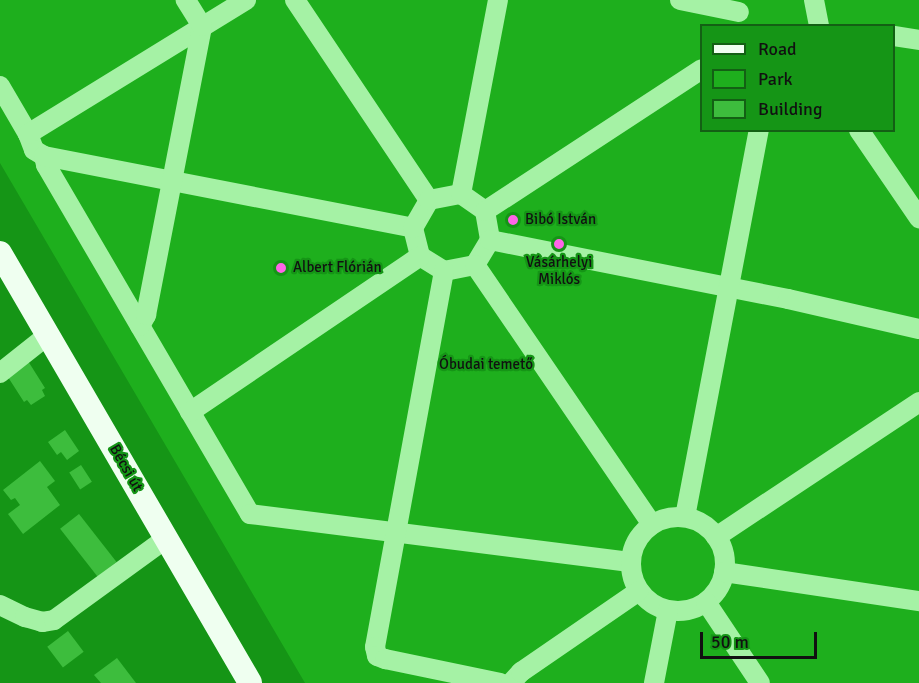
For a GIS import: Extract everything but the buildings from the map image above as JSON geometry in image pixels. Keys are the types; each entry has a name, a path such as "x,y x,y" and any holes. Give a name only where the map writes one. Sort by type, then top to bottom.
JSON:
{"main road":[{"name":"Bécsi út","path":"0,253 250,683"}],"street":[{"path":"140,327 146,315 202,26 186,0"},
{"path":"28,134 246,0"},
{"path":"295,0 429,200"},
{"path":"461,194 498,0"},
{"path":"680,0 741,13"},
{"path":"814,0 820,24"},
{"path":"895,36 919,40"},
{"path":"485,211 700,70"},
{"path":"0,86 28,134 34,150 44,156 412,228"},
{"path":"685,517 759,132"},
{"path":"860,132 919,218"},
{"path":"44,156 46,165 250,514 630,562"},
{"path":"461,194 485,211 490,240 475,265 444,271 420,256 412,228 429,200 461,194"},
{"path":"490,240 919,329"},
{"path":"190,411 420,256"},
{"path":"475,265 652,524"},
{"path":"444,271 375,647 377,656 501,683"},
{"path":"0,373 48,335"},
{"path":"716,537 919,402"},
{"path":"685,517 704,524 716,537 724,553 724,572 718,589 706,602 686,610 668,610 649,602 639,591 633,579 630,562 637,540 652,524 668,518 685,517"},
{"path":"0,605 42,622 54,620 167,538"},
{"path":"724,572 919,601"},
{"path":"512,683 521,672 639,591"},
{"path":"706,602 760,683"},
{"path":"654,683 668,610"}],"green space":[{"name":"Óbudai temető","path":"0,0 919,0 919,683 305,683 0,163"}],"place":[{"name":"Bibó István","path":"513,220"},
{"name":"Vásárhelyi Miklós","path":"559,244"},
{"name":"Albert Flórián","path":"281,268"}]}
